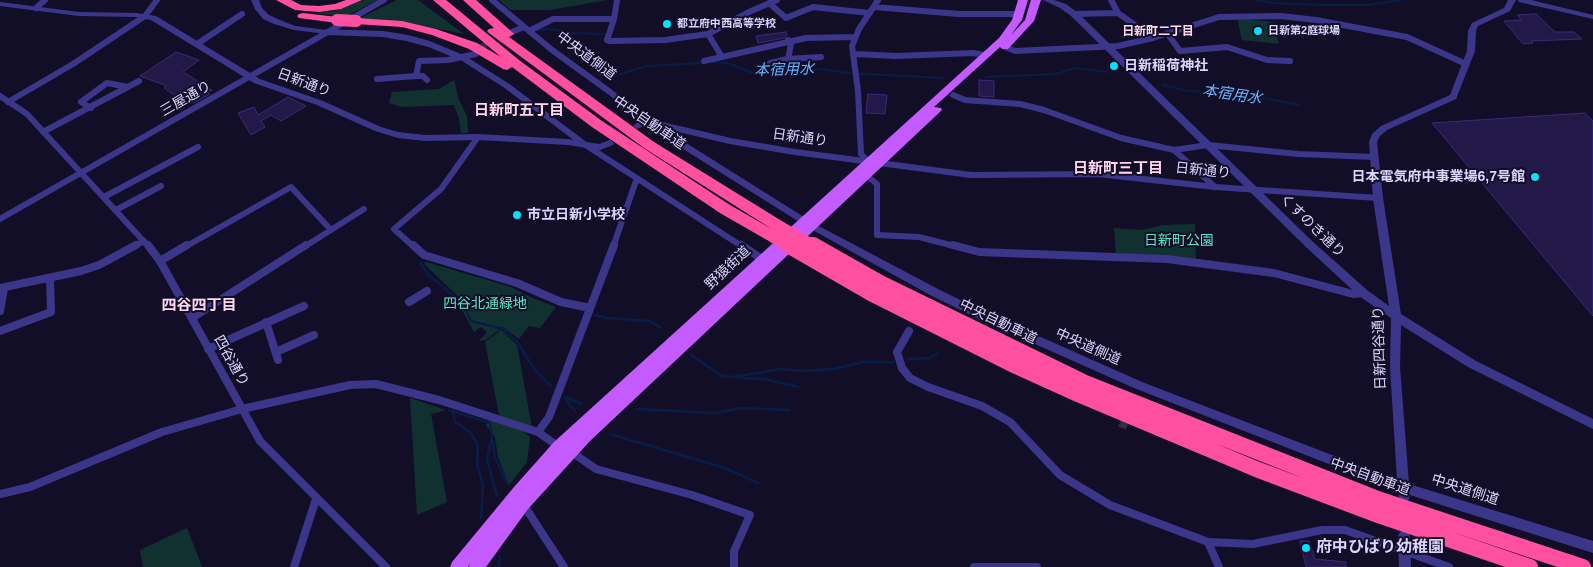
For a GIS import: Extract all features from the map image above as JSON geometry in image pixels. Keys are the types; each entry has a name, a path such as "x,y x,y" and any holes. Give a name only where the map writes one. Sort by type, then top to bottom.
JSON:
{"highway":[{"path":"274,0 281,8 297,15 410,26 462,41 489,54 597,124"},
{"path":"282,0 291,6 309,9 337,7 356,0"},
{"name":"中央自動車道","path":"439,0 515,63 597,124 717,204 872,278 1032,358 1145,408 1258,454 1376,498 1583,567"},
{"name":"中央自動車道","path":"455,0 611,119 734,201 776,232 871,293 1080,395 1256,469 1530,567"},
{"path":"469,0 611,119"}],"main road":[{"name":"野猿街道","path":"458,567 519,492 808,223 868,161 1009,32 1019,14 1023,0"},
{"name":"野猿街道","path":"477,567 565,449 762,259 867,176 1005,47 1029,21 1035,8 1036,0"}],"street":[{"path":"36,8 45,0"},
{"path":"8,102 72,64 145,16 157,0"},
{"path":"255,0 259,9 266,17 294,28 327,32 383,34 407,38 430,44 463,58 507,86 584,144 762,259"},
{"name":"三屋通り","path":"0,219 384,0"},
{"name":"中央道側道","path":"492,0 641,123 808,223 985,317 1138,385 1403,493 1593,548"},
{"path":"617,0 614,19 607,40 609,41 665,40 708,34 777,0"},
{"path":"868,161 860,154 856,73 852,46 855,37 878,0"},
{"name":"くすのき通り","path":"1048,0 1063,6 1074,14 1322,257 1363,293 1396,316 1480,368 1593,424"},
{"path":"1111,0 1118,13 1153,38"},
{"path":"1378,198 1373,142 1377,132 1453,97 1472,47 1474,25 1507,9 1512,0"},
{"path":"1522,0 1593,17"},
{"name":"日新通り","path":"6,3 89,15 145,16 158,21 250,77 320,103 388,132 417,138 478,137 584,144 600,147 610,143"},
{"path":"769,3 786,18 813,7 959,14 1019,14"},
{"path":"1074,14 1118,13"},
{"path":"197,44 242,14"},
{"path":"1005,47 1015,51 1108,47 1131,44 1196,23 1226,16 1291,16 1407,37 1466,64"},
{"path":"513,33 553,19 614,19"},
{"path":"1167,33 1180,51 1227,47 1267,60 1290,61"},
{"path":"708,34 722,57"},
{"path":"704,61 788,40 820,36 855,37"},
{"path":"788,40 791,44 788,59"},
{"path":"416,76 419,61 463,58 474,53"},
{"path":"854,54 896,56 973,53 985,55"},
{"path":"770,63 788,59 821,57"},
{"path":"378,79 423,76 427,80"},
{"path":"43,132 92,108 139,80"},
{"path":"92,108 81,102 107,83 128,87"},
{"path":"953,95 965,100 1020,104 1044,110 1122,138 1174,150 1208,145 1298,154 1374,157"},
{"name":"四谷通り","path":"0,96 27,114 144,241 160,261 260,442 386,567"},
{"name":"日新通り","path":"641,123 730,142 971,175 1098,174 1215,187 1378,198"},
{"path":"478,137 441,189 394,229 424,255 517,283 561,302 590,308"},
{"path":"104,197 198,147"},
{"path":"1174,150 1215,187"},
{"path":"867,176 877,184 877,235 880,236 920,237 979,252 1167,259 1266,271 1353,294 1363,293"},
{"path":"538,432 549,417 637,178"},
{"path":"116,210 161,186"},
{"path":"160,261 291,187 331,230"},
{"name":"日新四谷通り","path":"1378,198 1396,316 1395,367 1403,493"},
{"path":"192,318 364,209"},
{"path":"0,311 2,288 81,271 99,265 144,241"},
{"path":"0,331 51,312 50,278"},
{"path":"409,302 427,291"},
{"path":"208,348 304,306"},
{"path":"266,322 277,356 314,335"},
{"path":"909,331 897,352 902,368 910,378 928,387 982,406 1010,422 1060,475 1110,505 1208,542 1253,544 1322,530 1345,530 1449,567"},
{"path":"0,494 30,486 162,432 242,409 350,385 376,384 430,397 538,432 596,469 692,495 750,515 734,551 734,567"},
{"path":"294,567 316,499"},
{"path":"523,504 564,567"},
{"path":"1404,536 1405,567"},
{"path":"1208,542 1218,567"},
{"path":"974,567 1037,567"}],"green space":[{"path":"364,0 377,0 345,17 315,13 334,11"},
{"path":"397,0 418,0 464,34 415,24 358,19"},
{"path":"499,0 607,0 550,10 510,10"},
{"name":"日新第2庭球場","path":"1237,18 1273,22 1279,44 1242,40"},
{"path":"454,80 459,100 467,116 468,133 461,133 459,118 454,105 402,107 389,103 392,92 439,89"},
{"name":"日新町公園","path":"1195,224 1196,259 1116,254 1114,228 1142,230 1163,225"},
{"name":"四谷北通緑地","path":"426,262 511,287 556,307 540,328 529,326 519,339 503,327 486,340 479,341 487,332 481,327 474,332 456,299 459,297 424,264"},
{"path":"501,330 517,345 532,428 499,415 485,342"},
{"path":"410,398 446,410 431,414 447,502 417,515"},
{"path":"489,419 520,429 530,437 527,462 509,485 498,457 495,437 486,425"},
{"path":"187,528 202,567 143,567 140,550"}],"building":[{"path":"1536,14 1555,32 1574,32 1582,39 1531,41 1533,43 1523,44 1504,21 1522,20 1517,15"},
{"path":"786,32 787,35 784,38 758,43 756,36"},
{"path":"176,52 199,60 183,72 212,90 207,92 210,94 194,103 190,101 186,103 164,88 167,86 140,76"},
{"path":"979,80 994,81 994,97 979,96"},
{"path":"868,94 887,95 885,114 866,113"},
{"path":"288,97 306,106 281,121 271,115 261,121 265,127 251,135 238,113 254,107 258,115"},
{"name":"日本電気府中事業場6,7号館","path":"1585,113 1593,121 1593,316 1432,123"},
{"name":"府中ひばり幼稚園","path":"1300,541 1309,541 1315,559 1346,562 1346,567 1306,567"}],"waterway":[{"path":"1256,0 1273,3 1324,5 1369,5 1400,0"},
{"path":"538,30 551,29 574,33 604,34"},
{"name":"本宿用水","path":"711,62 728,63 755,74 822,69 849,73 943,78"},
{"name":"本宿用水","path":"598,75 620,74 647,66 703,63"},
{"name":"本宿用水","path":"986,77 1056,74 1075,68 1107,72"},
{"name":"本宿用水","path":"1163,85 1188,91 1235,93 1300,105"},
{"path":"420,263 429,275 461,302 471,321 503,329 518,343 534,369 551,386"},
{"path":"595,315 607,318 650,321 661,328"},
{"path":"690,354 722,376 734,377 780,369 802,371 834,369 863,362 893,362"},
{"path":"908,359 929,358 937,354"},
{"path":"739,378 764,379 798,387"},
{"path":"565,397 582,404"},
{"path":"566,399 575,411"},
{"path":"637,409 715,413 741,408 789,410"},
{"path":"449,410 453,411"},
{"path":"453,411 490,423 495,457 507,483"},
{"path":"453,411 455,422 471,433 478,446 477,464 483,485 481,518"},
{"path":"610,434 725,468 758,483"},
{"path":"492,437 487,459 497,496"},
{"path":"499,567 500,557"}],"tunnel":[{"path":"473,51 506,35"},
{"path":"1122,428 1128,414"}],"place":[{"name":"都立府中西高等学校","path":"667,24"},
{"name":"日新第2庭球場","path":"1258,31"},
{"name":"日新稲荷神社","path":"1114,66"},
{"name":"日本電気府中事業場6,7号館","path":"1535,177"},
{"name":"市立日新小学校","path":"517,215"},
{"name":"府中ひばり幼稚園","path":"1306,548"}],"district":[{"name":"日新町二丁目","path":"1158,32"},
{"name":"日新町五丁目","path":"519,111"},
{"name":"日新町三丁目","path":"1118,169"},
{"name":"四谷四丁目","path":"199,306"}]}
